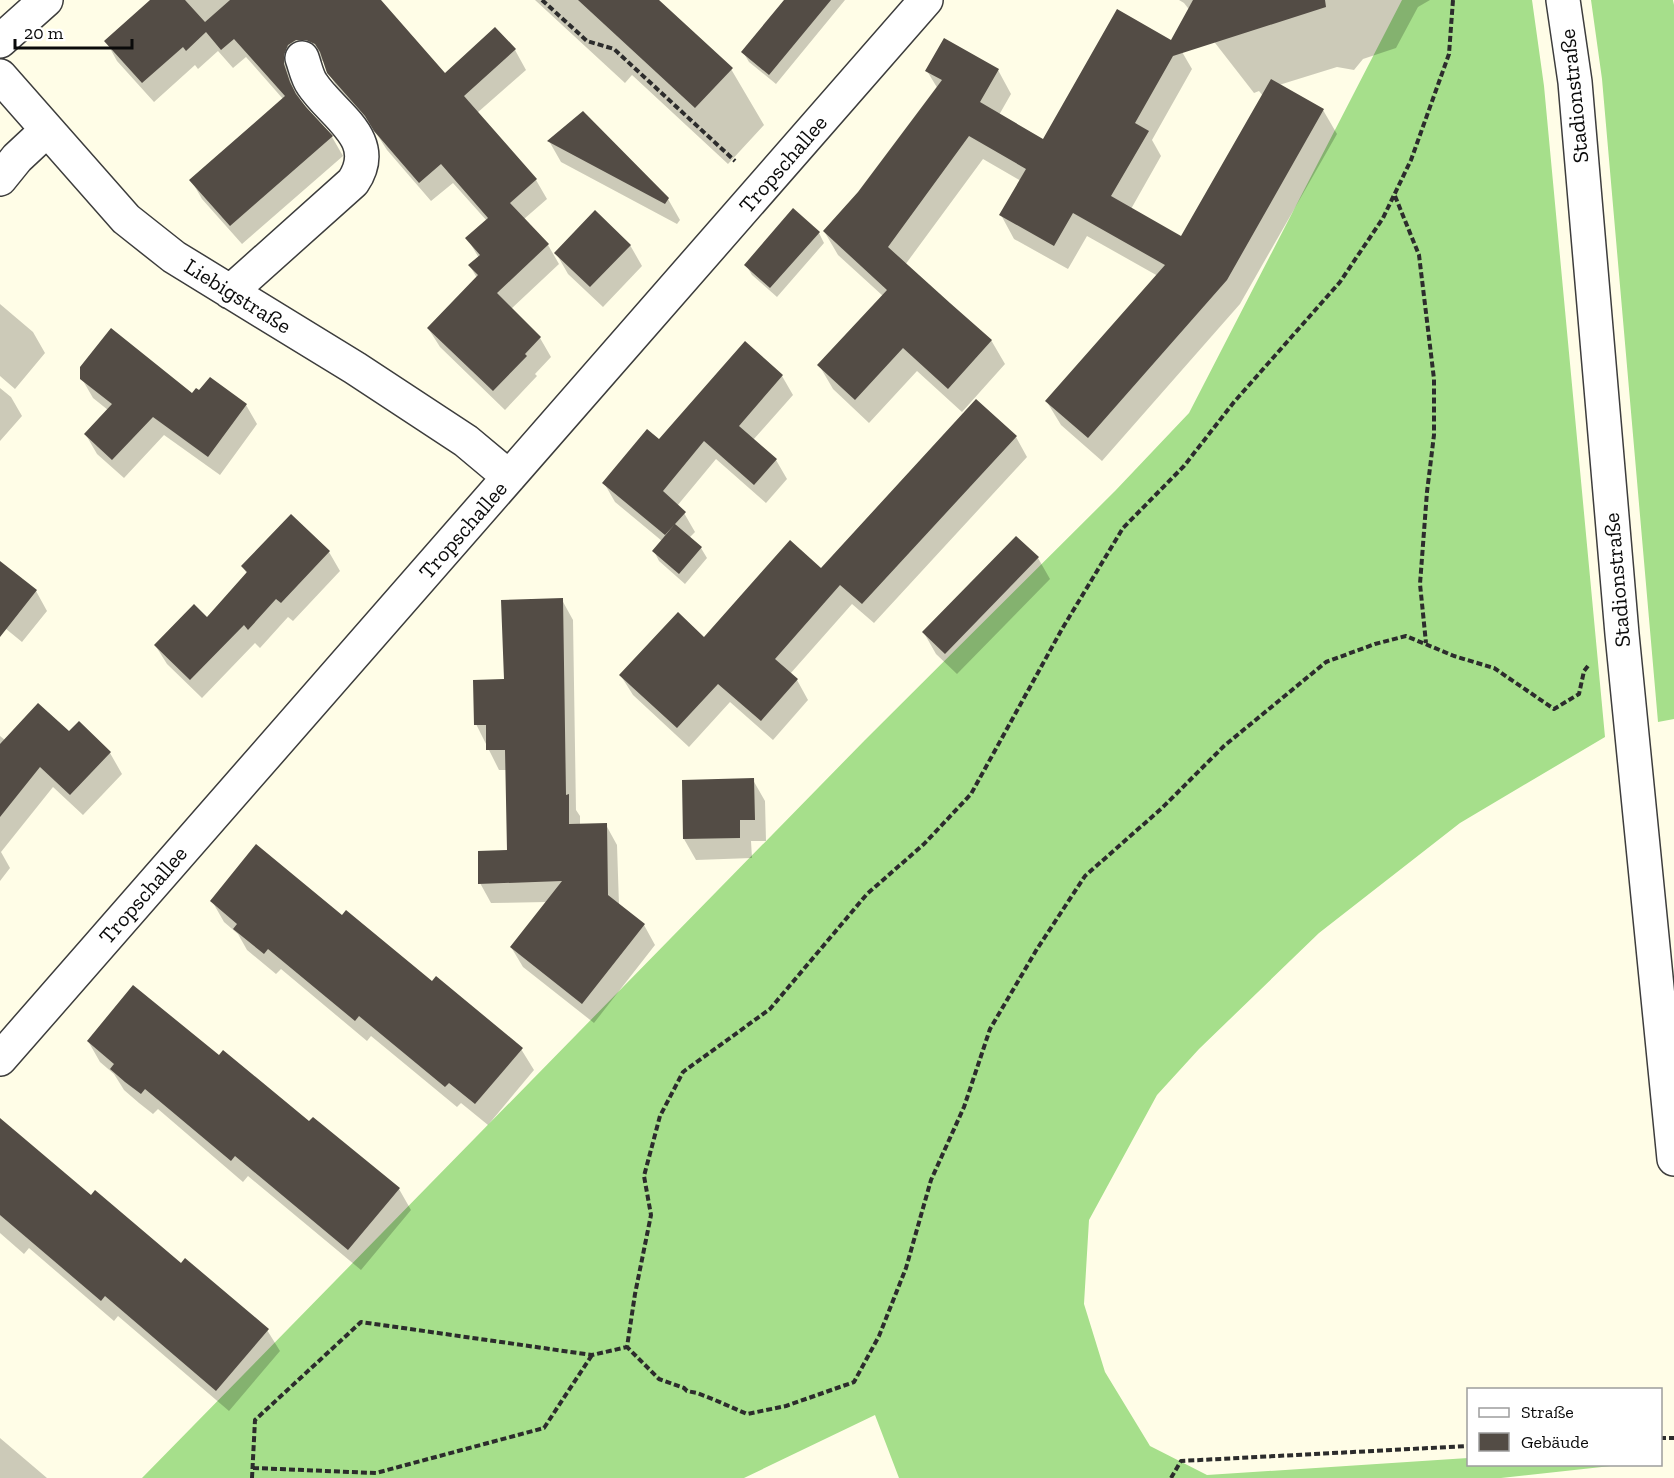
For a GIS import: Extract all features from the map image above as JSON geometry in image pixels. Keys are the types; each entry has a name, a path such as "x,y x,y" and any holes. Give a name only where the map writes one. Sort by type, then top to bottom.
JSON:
{"street":[{"path":"0,41 46,0"},
{"name":"Tropschallee","path":"0,1059 926,0"},
{"name":"Stadionstraße","path":"1563,0 1575,82 1622,634 1674,1159"},
{"path":"230,292 354,182 361,171 362,158 354,132 312,83 302,58"},
{"name":"Liebigstraße","path":"0,76 126,219 174,256 355,368 457,435 509,477"},
{"path":"0,179 17,158 47,130"}],"path":[{"path":"542,0 587,41 614,49 764,187"},
{"path":"627,1347 651,1215 645,1176 660,1116 683,1072 770,1009 867,894 924,844 970,794 1062,629 1123,528 1184,466 1234,402 1340,282 1383,218 1411,160 1449,54 1453,0"},
{"path":"1395,195 1419,255 1434,379 1434,435 1420,584 1426,643"},
{"path":"627,1347 659,1379 747,1414 786,1406 854,1382 879,1336 902,1278 931,1180 964,1107 990,1029 1037,949 1085,876 1162,808 1224,746 1326,662 1375,644 1406,636 1454,656 1494,668 1554,709 1579,694 1584,671 1597,654 1622,634"},
{"path":"252,1478 255,1420 361,1322 591,1355 627,1347"},
{"path":"252,1468 376,1473 544,1428 591,1355"},
{"path":"1171,1478 1181,1461 1467,1446"}],"green space":[{"path":"1402,0 1532,0 1544,86 1605,737 1460,823 1319,933 1199,1049 1157,1095 1089,1220 1084,1304 1105,1372 1150,1446 1207,1475 1467,1458 1467,1466 1611,1466 1501,1478 899,1478 875,1415 744,1478 142,1478 865,740 1115,491 1189,413"},
{"path":"1591,0 1673,0 1674,5 1674,719 1658,722 1602,79"}],"building":[{"path":"150,0 185,0 205,22 230,0 381,0 445,73 495,27 516,49 464,96 537,179 510,203 549,244 497,293 541,337 525,354 527,356 493,391 427,328 478,275 468,265 480,255 465,238 488,218 441,164 419,183 327,73 315,44 306,40 296,40 288,45 284,55 284,64 290,82 306,107 333,136 230,226 189,180 285,96 234,39 221,50 206,32 186,51 183,47 142,83 104,41"},
{"path":"578,0 659,0 733,68 695,108"},
{"path":"784,0 831,0 769,75 741,52"},
{"path":"1193,0 1325,0 1326,7 1173,56 1135,123 1149,131 1111,196 1181,236 1271,79 1324,109 1227,280 1088,438 1045,401 1165,265 1073,213 1054,246 999,215 1026,169 969,136 888,247 992,340 948,389 903,348 855,400 817,365 887,290 823,231 858,192 942,80 925,71 944,38 999,69 980,102 1043,139 1117,9 1171,40"},
{"path":"583,111 669,198 665,204 547,141"},
{"path":"793,208 820,232 770,288 744,265"},
{"path":"595,210 631,245 590,287 554,253"},
{"path":"111,328 192,393 196,388 199,390 210,377 247,404 208,457 153,417 112,460 84,434 112,404 80,379 80,367"},
{"path":"745,341 783,375 739,426 777,459 754,485 704,441 663,491 686,512 665,535 602,483 647,429 659,439"},
{"path":"976,399 1017,436 862,604 840,585 775,659 798,679 761,721 718,684 677,728 619,675 678,612 704,637 790,540 821,568"},
{"path":"291,514 330,551 281,603 276,599 248,630 244,625 190,680 154,645 194,604 207,617 247,572 241,566"},
{"path":"675,524 702,547 679,574 652,551"},
{"path":"1016,536 1039,557 945,654 922,632"},
{"path":"0,561 37,590 0,637"},
{"path":"563,598 566,795 569,794 569,824 607,823 608,895 645,924 582,1004 510,947 562,881 478,884 478,851 507,850 505,750 486,750 486,725 474,725 473,680 504,679 501,600"},
{"path":"38,703 69,731 79,721 111,752 70,795 40,767 0,817 0,744"},
{"path":"754,778 755,820 740,820 740,838 683,839 682,780"},
{"path":"256,844 342,915 346,910 432,981 436,976 523,1048 475,1104 449,1083 445,1087 359,1016 355,1021 268,949 264,954 233,929 237,924 210,901"},
{"path":"133,985 219,1055 223,1050 309,1121 313,1117 400,1188 348,1250 235,1156 231,1161 145,1089 141,1094 125,1082 110,1069 114,1064 87,1041"},
{"path":"0,1118 91,1195 95,1190 181,1263 185,1258 269,1329 216,1391 105,1296 101,1301 0,1215"}]}
